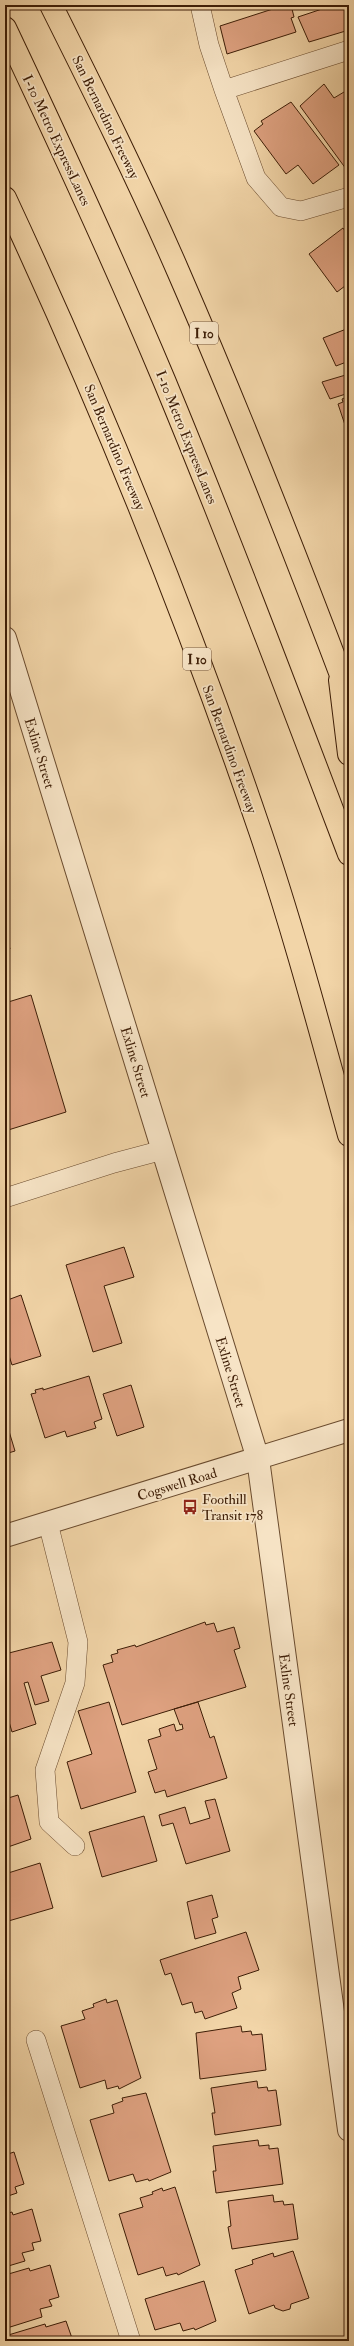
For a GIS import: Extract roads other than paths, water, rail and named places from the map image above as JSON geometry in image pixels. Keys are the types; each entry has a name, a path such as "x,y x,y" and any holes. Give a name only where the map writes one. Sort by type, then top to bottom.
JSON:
{"highway":[{"name":"San Bernardino Freeway","path":"51,5 104,110 178,270 266,484 349,696"},
{"name":"I-10 Metro ExpressLanes","path":"5,28 55,134 164,380 223,525 349,854"},
{"name":"San Bernardino Freeway","path":"5,198 57,310 144,518 231,748 261,834 287,918 349,1135"},
{"path":"339,669 349,754"}],"street":[{"name":"Exline Street","path":"5,638 258,1459 349,2130"},
{"name":"Cogswell Road","path":"5,1536 349,1430"}],"lane":[{"path":"200,5 209,45 256,178 281,207 301,211 349,197"},
{"path":"224,90 349,50"},
{"path":"5,1198 114,1163 163,1150"},
{"path":"48,1523 78,1642 75,1683 45,1770 50,1822 75,1846"},
{"path":"36,2040 131,2341"}],"place":[{"name":"Foothill Transit 178","path":"190,1507"}]}
